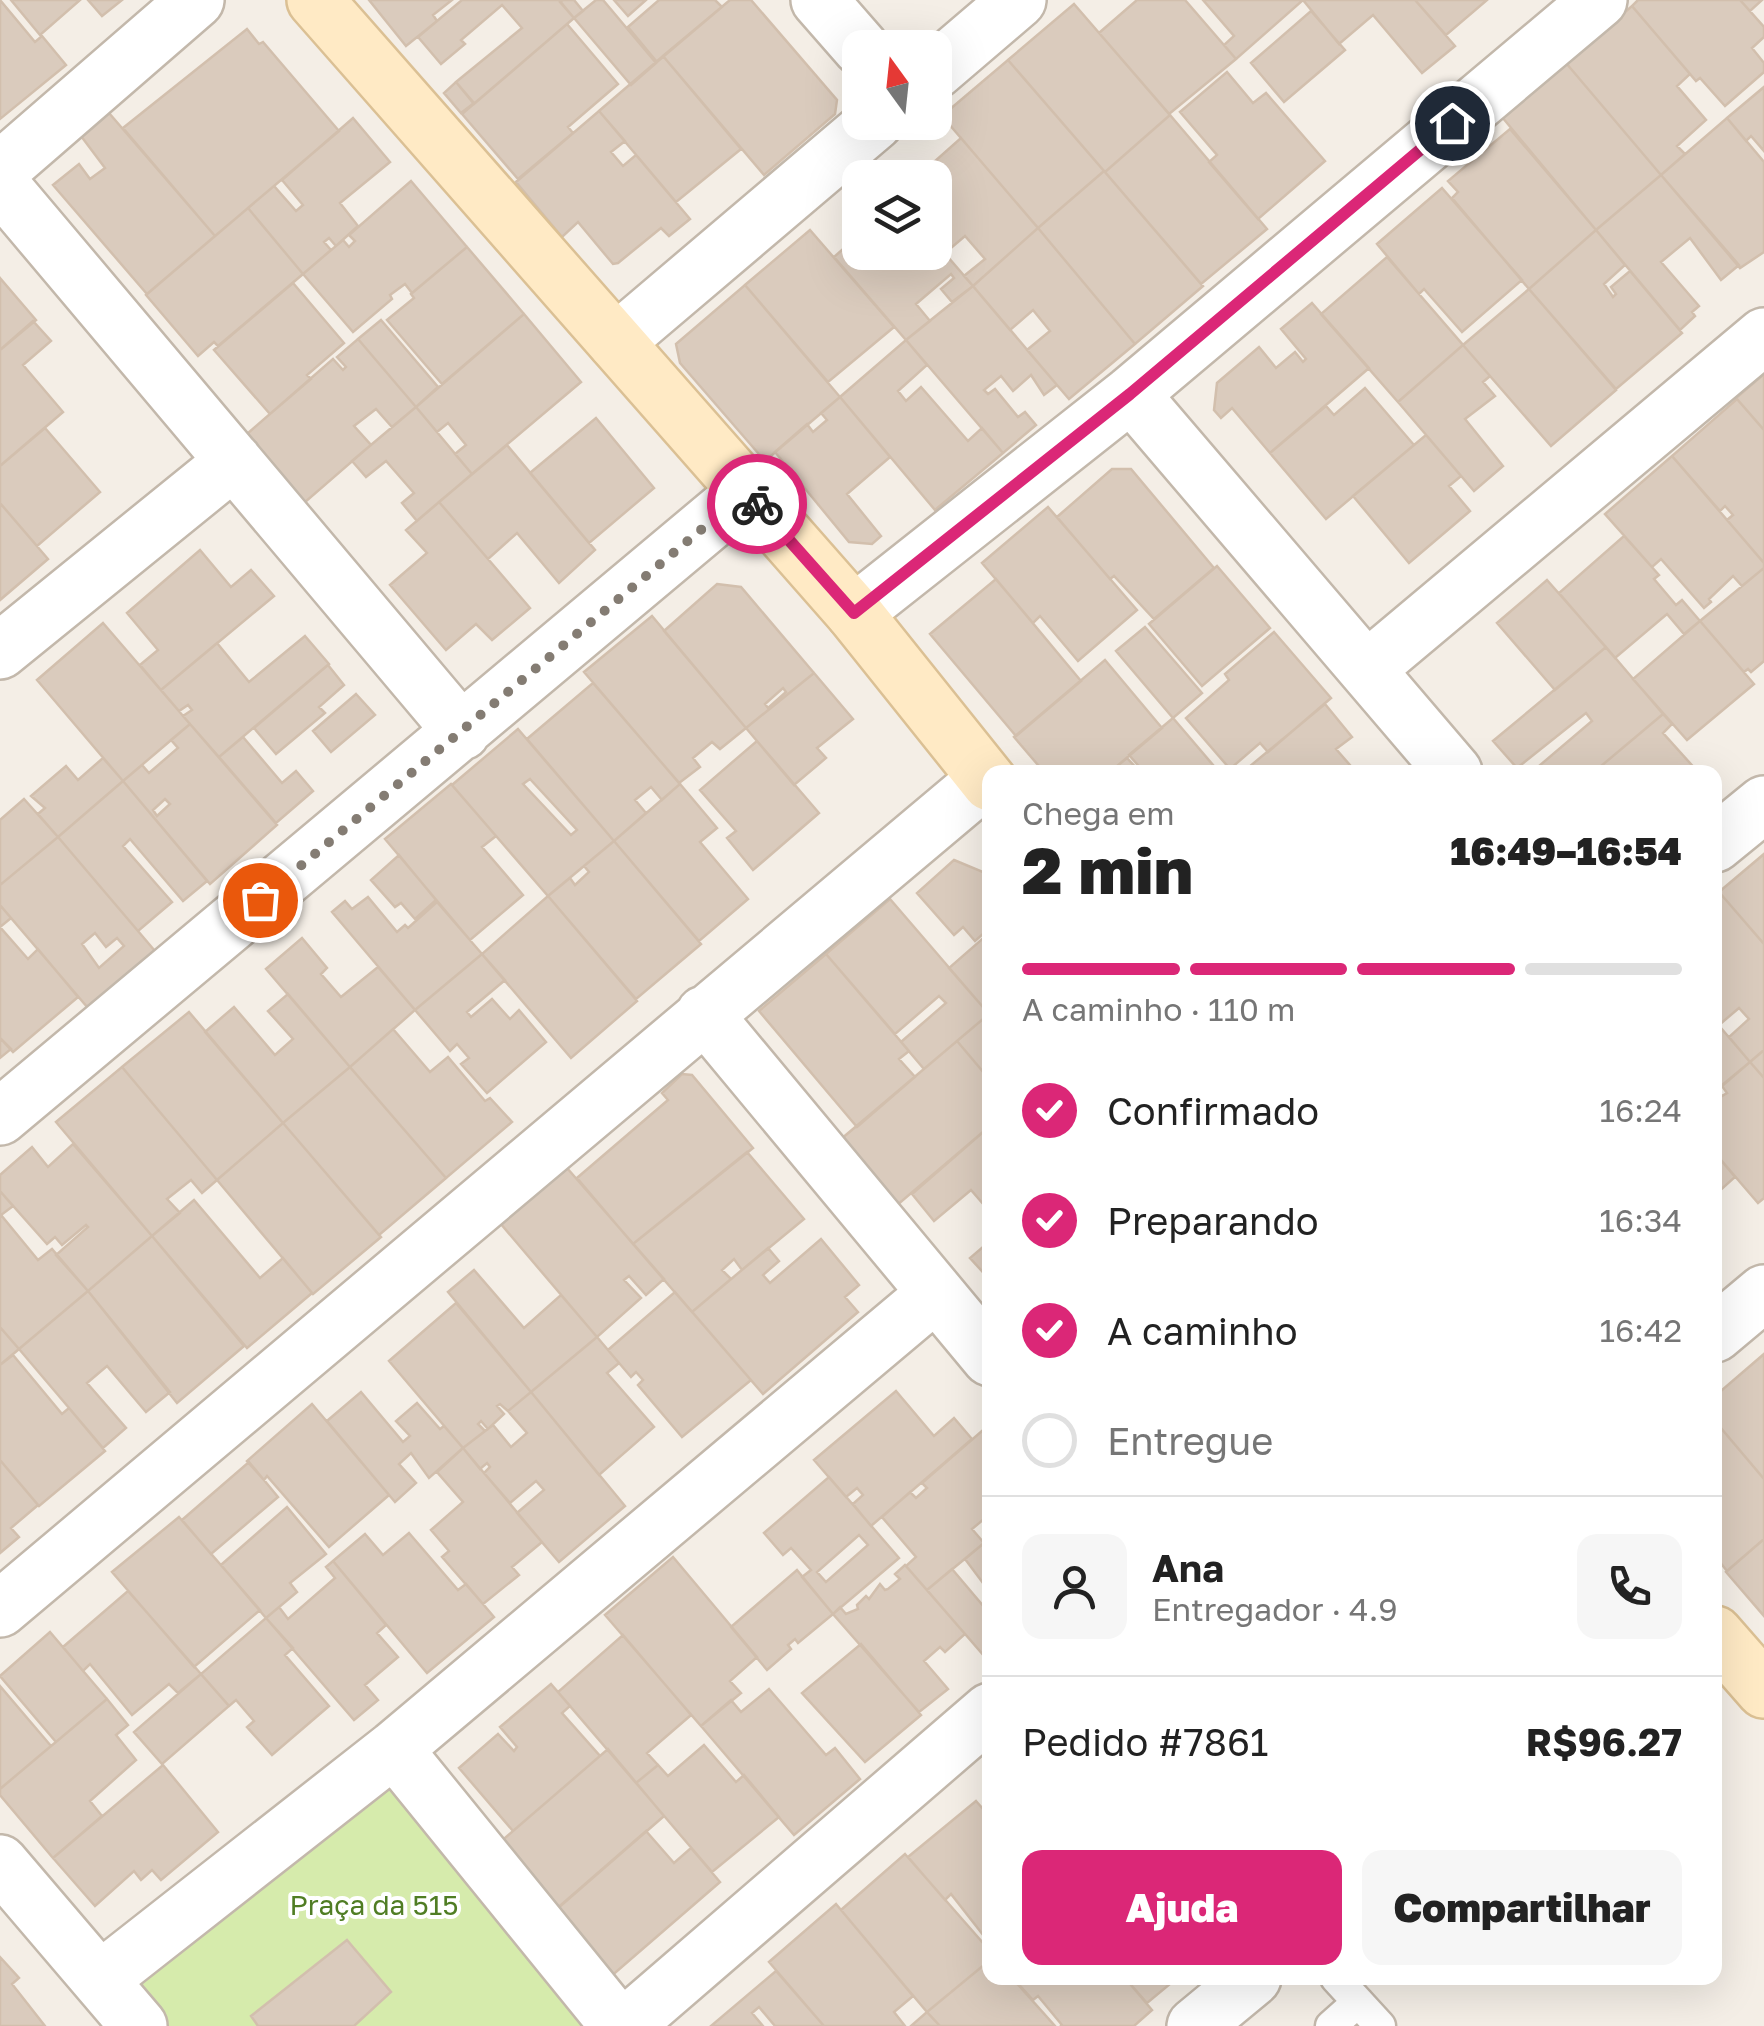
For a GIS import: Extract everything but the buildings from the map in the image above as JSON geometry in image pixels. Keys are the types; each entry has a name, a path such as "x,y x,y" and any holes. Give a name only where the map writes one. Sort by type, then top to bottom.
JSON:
{"street":[{"path":"0,170 196,0"},
{"path":"316,0 854,613 982,773"},
{"path":"819,0 846,30"},
{"path":"952,56 1018,0"},
{"path":"854,613 1130,394 1598,0"},
{"path":"616,342 854,140"},
{"path":"0,184 462,732"},
{"path":"1367,669 1764,336"},
{"path":"1130,394 1448,765"},
{"path":"0,652 234,460"},
{"path":"0,1117 746,492"},
{"path":"0,1609 704,1014 982,786"},
{"path":"1722,838 1764,804"},
{"path":"704,1014 982,1349"},
{"path":"1722,1328 1764,1293"},
{"path":"101,1978 394,1748 934,1294"},
{"path":"1722,1642 1764,1690"},
{"path":"394,1748 622,2026 982,1718"},
{"path":"0,1862 139,2026"},
{"path":"1195,2026 1245,1985"}],"lane":[{"path":"1342,1985 1380,2026"},
{"path":"1331,2026 1358,2002"}],"green space":[{"name":"Praça da 515","path":"392,1735 638,2026 110,2026 79,1988"}],"way so far":[{"path":"260,900 746,492 757,504"}],"route":[{"path":"757,504 854,613 1130,394 1452,123"}]}
